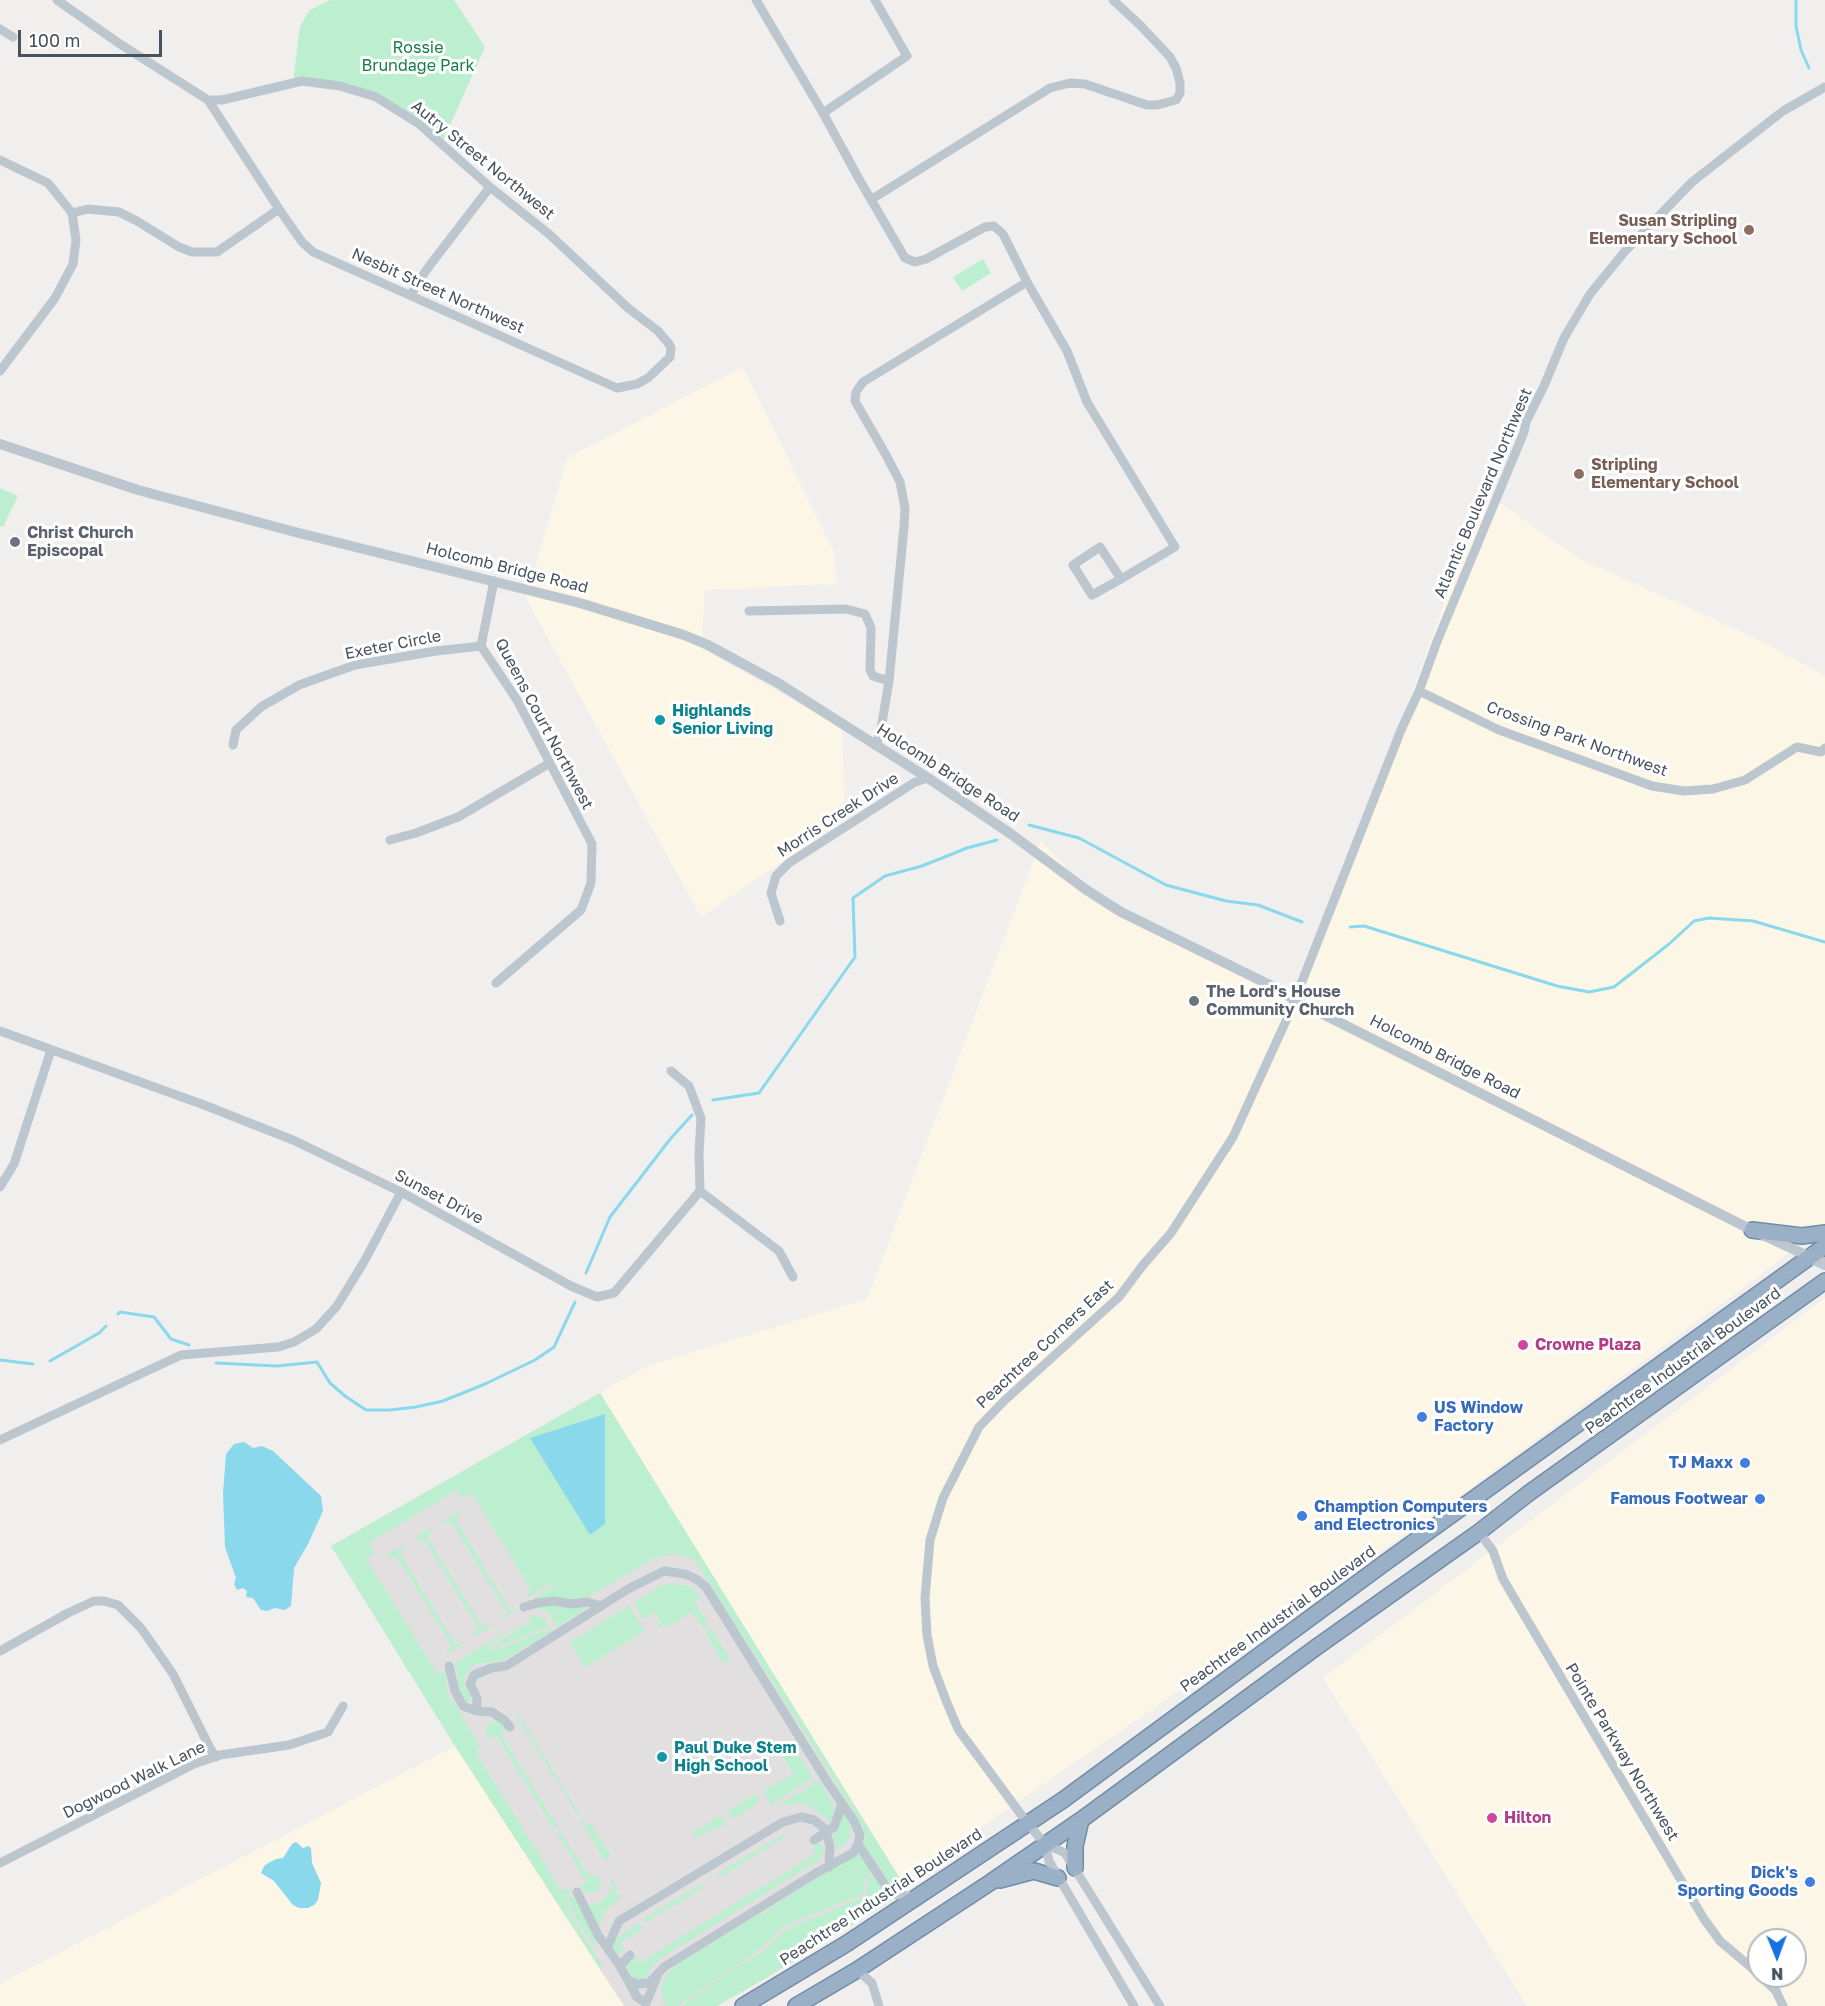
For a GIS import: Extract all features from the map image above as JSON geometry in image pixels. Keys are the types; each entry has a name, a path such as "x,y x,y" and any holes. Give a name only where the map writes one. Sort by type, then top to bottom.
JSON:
{"highway":[{"path":"1752,1230 1802,1236 1825,1233"},
{"name":"Peachtree Industrial Boulevard","path":"743,2006 846,1944 1063,1800 1386,1562 1825,1246"},
{"name":"Peachtree Industrial Boulevard","path":"796,2006 857,1970 1081,1820 1318,1646 1825,1281"},
{"path":"1076,1868 1075,1846 1081,1820"},
{"path":"991,1882 1034,1871 1058,1878"}],"main road":[{"name":"Holcomb Bridge Road","path":"1810,1257 1825,1264"}],"street":[{"path":"57,0 120,44 208,100"},
{"path":"756,0 905,258 915,262 926,259 985,227 994,226 1003,234 1027,282 1067,351 1087,402 1175,547 1121,579 1092,595 1073,565 1100,547 1121,579"},
{"path":"823,113 907,56 875,0"},
{"path":"872,199 1050,88 1070,83 1085,84 1147,105 1176,100 1180,93 1180,83 1170,57 1113,0"},
{"path":"0,29 13,37"},
{"name":"Autry Street Northwest","path":"208,100 222,100 299,81 344,87 376,97 419,123 490,188 549,234 628,308 644,320"},
{"name":"Atlantic Boulevard Northwest","path":"1295,1000 1438,639 1524,432 1526,422 1564,338 1590,294 1626,250 1692,182 1783,111 1825,87"},
{"name":"Nesbit Street Northwest","path":"208,100 279,209 302,242 313,252 616,387 637,384 648,378 670,357 669,344 644,320"},
{"path":"0,160 48,183 72,213 76,240 73,264 55,298 3,359 0,371"},
{"path":"411,295 430,265 490,188"},
{"path":"72,213 88,208 119,212 185,250 217,252 279,209"},
{"path":"876,746 889,681 905,508 900,482 855,401 856,392 862,382 1027,282"},
{"name":"Holcomb Bridge Road","path":"0,444 138,490 580,603 684,635 708,645 778,683 928,778 1121,912 1752,1230 1810,1257"},
{"name":"Queens Court Northwest","path":"494,581 481,646 517,700 591,844 591,884 581,910 496,983"},
{"path":"749,612 846,609 865,614 871,628 870,670 873,676 889,681"},
{"name":"Exeter Circle","path":"233,745 236,730 261,707 299,685 355,665 481,646"},
{"name":"Crossing Park Northwest","path":"1419,691 1499,730 1652,786 1684,791 1713,789 1745,780 1797,747 1821,752 1825,748"},
{"path":"390,840 458,817 550,763"},
{"name":"Morris Creek Drive","path":"780,921 771,893 776,876 789,862 915,782 928,778"},
{"name":"Peachtree Corners East","path":"1045,1844 958,1729 933,1666 927,1635 925,1598 930,1540 943,1498 979,1427 1004,1401 1119,1297 1171,1233 1233,1137 1295,1000"},
{"name":"Sunset Drive","path":"0,1031 293,1140 401,1192 572,1286 597,1297 614,1293 700,1191"},
{"path":"0,1187 14,1164 51,1050"},
{"path":"671,1071 688,1086 701,1118 700,1191 779,1251 793,1277"},
{"path":"0,1440 181,1355 278,1347 294,1342 316,1329 336,1306 365,1260 401,1192"},
{"name":"Pointe Parkway Northwest","path":"1479,1532 1493,1551 1503,1579 1704,1919 1720,1941 1747,1964"},
{"path":"477,1711 477,1698 470,1684 474,1675 491,1668 506,1666 628,1589 664,1571 685,1574 706,1587 854,1821 860,1835 853,1853 664,1967 649,1983 629,1981"},
{"path":"0,1651 94,1601 105,1601 118,1605 141,1628 173,1674 216,1757"},
{"path":"524,1607 554,1601 572,1604 587,1602 602,1606"},
{"path":"449,1666 454,1691 463,1706 477,1711 492,1712 510,1727"},
{"name":"Dogwood Walk Lane","path":"0,1863 195,1764 216,1757 290,1745 328,1732 344,1706"},
{"path":"813,1840 834,1827 842,1804"},
{"path":"608,1946 619,1921 783,1822 801,1817 814,1820 825,1829 830,1846 829,1867"},
{"path":"858,1844 891,1894 916,1897"},
{"path":"1045,1844 1065,1853 1076,1868 1160,2006"},
{"path":"1045,1844 1048,1860 1134,2006"},
{"path":"577,1892 598,1935 608,1946 637,1997 647,2005 658,1975"},
{"path":"620,1966 630,1955"},
{"path":"857,1970 872,1983 879,2006"},
{"name":"Pointe Parkway Northwest","path":"1772,1988 1783,2006"}],"shaded area":[{"path":"743,367 835,554 836,584 705,590 701,648 842,728 845,819 701,917 526,598 567,458"},
{"path":"1484,492 1580,559 1758,639 1825,676 1825,1224 1759,1276 1439,1511 792,1958 698,2006 0,2006 0,1984 455,1746 331,1546 647,1366 867,1299 1041,841 1106,909 1291,1001 1321,931 1418,677"},
{"path":"1825,1298 1825,2006 1527,2006 1323,1678"},
{"path":"600,1393 902,1882 698,2006 624,2006 455,1746 331,1546"}],"green space":[{"name":"Rossie Brundage Park","path":"330,0 454,0 485,47 442,143 376,97 293,82 300,26 310,10"},
{"path":"983,259 991,273 962,291 953,277"},
{"path":"0,488 18,496 3,527 0,526"},
{"path":"600,1393 902,1882 892,1889 879,1870 883,1866 878,1868 875,1858 864,1844 866,1836 855,1813 694,1559 675,1554 655,1558 596,1592 594,1591 588,1597 574,1601 550,1597 533,1599 553,1586 550,1583 529,1597 525,1596 531,1590 472,1493 462,1498 457,1490 369,1543 374,1553 366,1559 437,1673 444,1671 446,1674 446,1688 450,1696 448,1698 453,1701 479,1745 476,1753 562,1892 565,1887 571,1893 568,1910 603,1967 601,1970 455,1746 331,1546"},
{"path":"457,1512 460,1514 455,1519 510,1610 518,1607 504,1618 500,1616 507,1612 451,1522 443,1524 443,1521"},
{"path":"428,1529 433,1529 427,1536 482,1627 490,1623 490,1627 476,1636 472,1633 479,1629 423,1538 415,1542 416,1537"},
{"path":"402,1546 406,1547 400,1553 455,1644 463,1641 463,1644 449,1653 445,1651 452,1646 396,1556 390,1559 387,1557 388,1554"},
{"path":"672,1583 689,1586 701,1597 695,1602 708,1625 703,1628 692,1612 665,1628 663,1626 659,1628 658,1625 661,1623 655,1612 643,1619 634,1603 662,1585"},
{"path":"550,1604 565,1608 584,1606 586,1609 557,1627 548,1612 536,1608"},
{"path":"629,1606 644,1631 585,1668 570,1642"},
{"path":"532,1615 545,1618 549,1626 495,1648 494,1646 529,1621"},
{"path":"524,1620 490,1645 494,1651 551,1628 552,1631 504,1660 473,1665 465,1676 464,1683 471,1698 468,1702 465,1701 458,1687 455,1665 457,1662"},
{"path":"711,1628 730,1660 724,1664 705,1632"},
{"path":"518,1713 580,1815 578,1816 516,1715"},
{"path":"494,1721 499,1721 503,1725 506,1731 500,1733 558,1827 554,1829 498,1738 494,1736 488,1738 487,1727"},
{"path":"792,1744 813,1778 771,1805 763,1791 793,1774 780,1751"},
{"path":"819,1780 834,1807 830,1821 805,1804 778,1806"},
{"path":"756,1794 759,1800 733,1819 727,1812"},
{"path":"843,1810 850,1820 850,1836 847,1842 836,1849 833,1830"},
{"path":"720,1816 726,1824 695,1838 692,1833"},
{"path":"582,1818 586,1825 590,1823 611,1856 605,1861 580,1819"},
{"path":"560,1831 589,1876 596,1876 600,1881 600,1887 596,1892 585,1893 580,1886 586,1881 557,1833"},
{"path":"783,1834 785,1837 719,1878 717,1874"},
{"path":"817,1844 821,1844 824,1849 817,1861 664,1956 653,1966 646,1977 635,1980 630,1975 627,1964 635,1955 639,1963 814,1855 816,1852 813,1849"},
{"path":"859,1852 872,1872 866,1878 861,1895 795,1921 779,1930 760,1949 677,2006 666,2006 663,2002 661,1987 666,1975 673,1967 761,1913 767,1912 766,1910 852,1859"},
{"path":"609,1874 618,1890 615,1892 617,1896 621,1894 622,1897 607,1909 597,1929 588,1905 601,1902 608,1895 612,1886"},
{"path":"874,1875 890,1896 891,1901 717,2006 681,2006 738,1966 764,1951 781,1934 798,1924 866,1895 869,1879"},
{"path":"701,1884 703,1888 645,1923 642,1920"},
{"path":"570,1896 582,1910 596,1943 594,1946 571,1910"},
{"path":"639,1923 643,1929 621,1942 620,1944 625,1949 617,1955 613,1948 616,1938"}],"water":[{"path":"605,1414 605,1524 590,1535 530,1438"},
{"path":"244,1442 253,1448 262,1446 273,1451 321,1496 323,1511 294,1568 291,1606 285,1610 275,1608 267,1611 261,1610 253,1598 246,1597 247,1591 243,1588 237,1590 234,1584 236,1578 225,1547 223,1493 226,1454 234,1444"},
{"path":"296,1842 303,1848 308,1846 311,1848 312,1863 321,1883 318,1900 308,1908 293,1905 274,1881 261,1873 264,1866 283,1858 292,1844"}],"waterway":[{"path":"1796,0 1796,26 1801,50 1809,68"},
{"path":"1029,825 1079,838 1166,885 1226,901 1258,905 1302,922"},
{"path":"713,1100 759,1093 855,957 853,898 885,876 922,866 967,848 997,840"},
{"path":"1350,927 1364,926 1557,986 1589,992 1614,987 1669,944 1694,921 1709,918 1753,921 1825,942"},
{"path":"586,1273 610,1217 671,1138 692,1115"},
{"path":"216,1363 277,1366 317,1362 330,1383 366,1410 416,1407 443,1401 535,1360 554,1347 575,1302"},
{"path":"118,1314 120,1312 154,1317 171,1339 189,1345"},
{"path":"50,1361 99,1333 106,1326"},
{"path":"0,1360 33,1364"}],"place":[{"name":"Susan Stripling Elementary School","path":"1749,230"},
{"name":"Stripling Elementary School","path":"1579,474"},
{"name":"Christ Church Episcopal","path":"15,542"},
{"name":"Highlands Senior Living","path":"660,720"},
{"name":"The Lord's House Community Church","path":"1194,1001"},
{"name":"Crowne Plaza","path":"1523,1345"},
{"name":"US Window Factory","path":"1422,1417"},
{"name":"TJ Maxx","path":"1745,1463"},
{"name":"Famous Footwear","path":"1760,1499"},
{"name":"Chamption Computers and Electronics","path":"1302,1516"},
{"name":"Paul Duke Stem High School","path":"662,1757"},
{"name":"Hilton","path":"1492,1818"},
{"name":"Dick's Sporting Goods","path":"1810,1882"}]}
